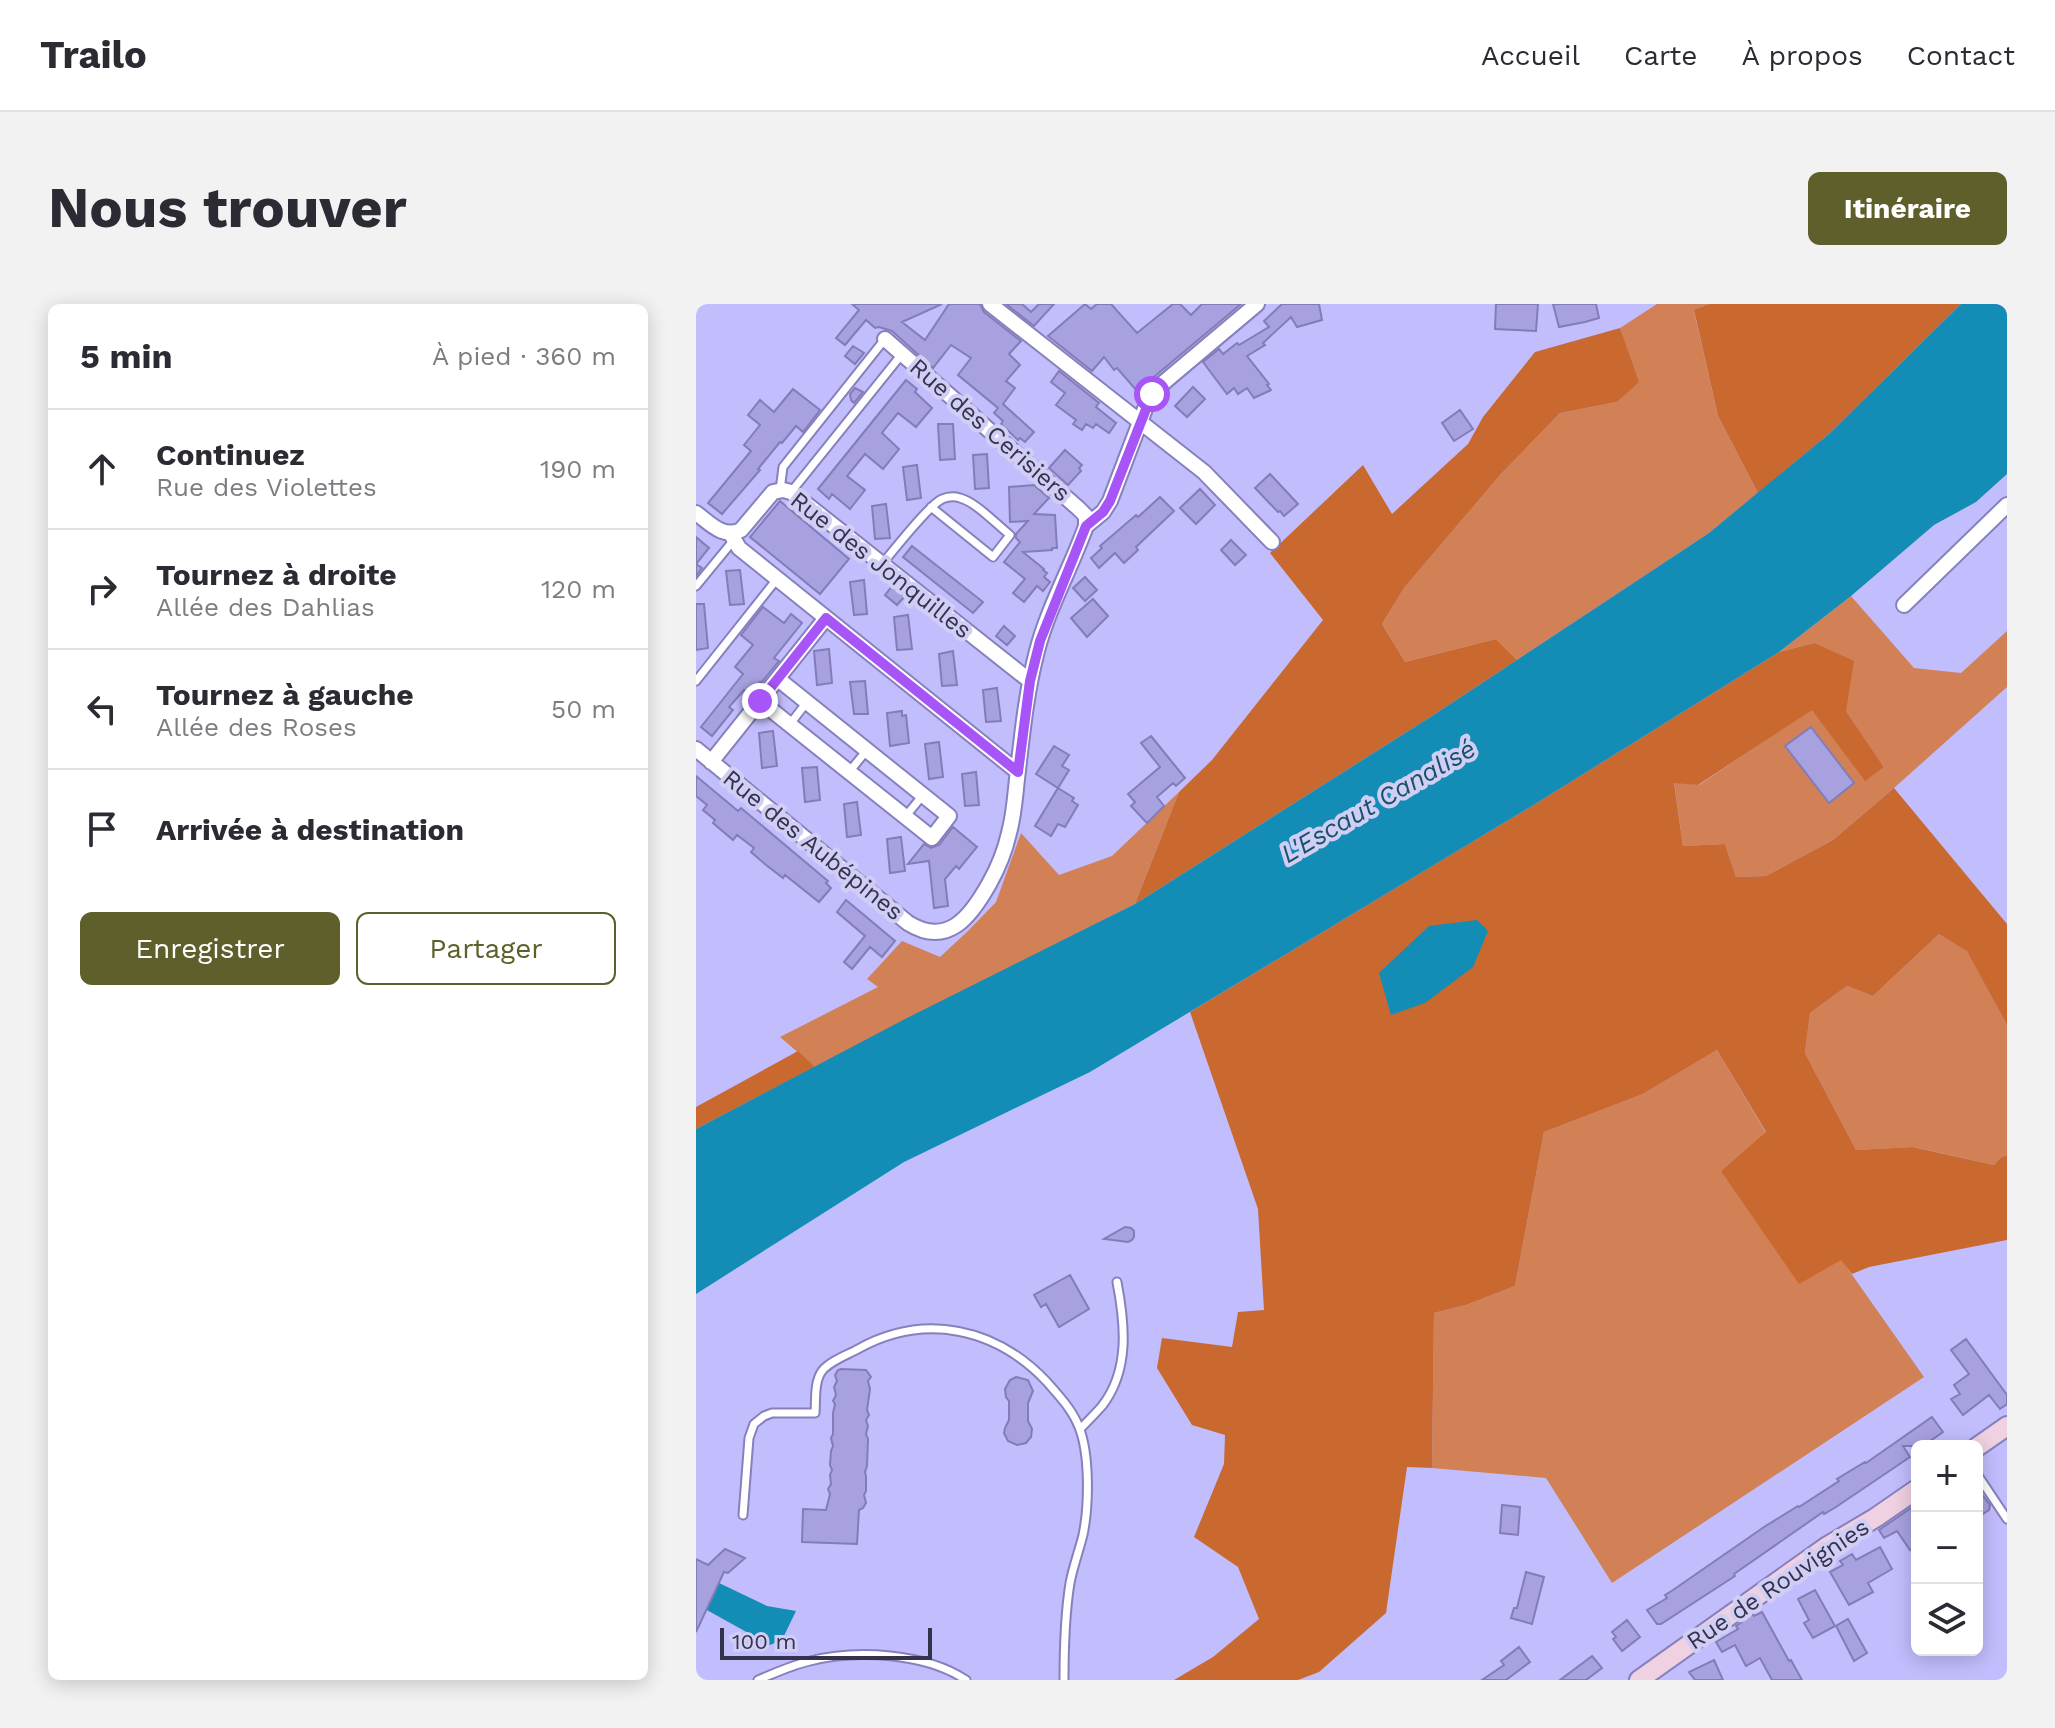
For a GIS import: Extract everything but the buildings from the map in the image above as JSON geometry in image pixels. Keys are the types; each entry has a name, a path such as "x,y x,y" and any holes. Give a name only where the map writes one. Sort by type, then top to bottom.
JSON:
{"street":[{"path":"990,304 1212,480 1272,542"},
{"path":"1018,772 1030,681 1040,641 1086,526 1103,512 1110,501 1148,401 1156,389 1257,304"},
{"name":"Rue des Cerisiers","path":"885,339 1078,508 1086,516 1086,526"},
{"name":"Rue des Jonquilles","path":"732,537 771,494 785,491 1030,681"},
{"path":"1904,605 2007,505"},
{"path":"696,513 732,537 739,548 1018,772"},
{"path":"711,762 826,618"},
{"path":"760,701 932,838 949,816 778,679"},
{"name":"Rue des Aubépines","path":"696,749 908,923 934,931 950,928 968,917 996,870 1010,832 1018,772"},
{"path":"1983,1443 2007,1426"},
{"name":"Rue de Rouvignies","path":"1639,1680 1747,1601 1911,1493"}],"lane":[{"path":"785,491 783,467 885,339"},
{"path":"785,491 902,354"},
{"path":"882,564 931,507 942,499 955,497 968,501 1010,535 993,557 931,507"},
{"path":"696,586 732,537"},
{"path":"696,681 777,579"},
{"path":"790,724 807,702"},
{"path":"849,772 867,750"},
{"path":"905,817 923,795"},
{"path":"1080,1429 1102,1405 1119,1370 1125,1329 1117,1282"},
{"path":"743,1515 749,1438 754,1424 772,1413 815,1413 817,1386 823,1370 829,1365 864,1346 903,1333 929,1329 961,1332 1006,1348 1031,1367 1069,1408 1084,1445 1086,1516 1069,1592 1064,1680"},
{"path":"1983,1483 2007,1519"},
{"path":"758,1680 813,1660 869,1655 926,1663 949,1670 966,1680"}],"shaded area":[{"path":"1657,304 1710,304 1694,311 1718,416 1758,493 1709,533 1517,660 1496,639 1405,662 1382,624 1404,588 1501,474 1560,413 1617,402 1638,382 1620,328"},
{"path":"1710,304 1961,304 1830,433 1758,493 1718,416 1694,310"},
{"path":"1620,328 1639,382 1617,402 1560,413 1501,474 1404,588 1382,624 1405,662 1496,639 1517,660 1135,904 1179,792 1212,760 1323,620 1270,553 1363,465 1392,514 1468,444 1483,417 1535,352"},
{"path":"1851,596 1914,668 1961,673 2007,631 2007,687 1833,840 1766,876 1736,877 1725,844 1683,846 1674,782 1699,785 1812,709 1865,780 1884,767 1846,711 1814,643 1779,652"},
{"path":"1814,643 1854,661 1846,711 1884,767 1865,781 1812,710 1698,785 1674,783 1683,846 1725,844 1736,877 1766,876 1833,840 1894,788 2007,924 2007,1025 1967,951 1939,934 1873,996 1847,986 1810,1013 1805,1053 1856,1150 1913,1147 1994,1165 2007,1155 2007,1240 1869,1267 1852,1274 1841,1260 1799,1284 1721,1171 1766,1132 1717,1050 1643,1094 1544,1132 1515,1286 1466,1305 1434,1313 1432,1468 1407,1467 1386,1613 1319,1672 1298,1680 1174,1680 1213,1657 1259,1619 1238,1567 1194,1537 1224,1464 1225,1435 1192,1425 1157,1368 1162,1338 1232,1347 1238,1312 1264,1310 1258,1209 1190,1012 1532,806 1779,652"},
{"path":"1179,792 1135,904 815,1067 780,1037 878,987 867,979 902,941 940,957 996,902 1021,833 1059,875 1112,856"},
{"path":"1939,934 1967,950 2007,1025 2007,1155 1994,1165 1914,1147 1856,1150 1805,1053 1810,1013 1847,986 1873,996"},
{"path":"1717,1050 1766,1133 1721,1171 1841,1259 1924,1377 1612,1583 1546,1478 1432,1468 1434,1313 1466,1305 1515,1286 1544,1132 1643,1094"},
{"path":"798,1051 815,1067 696,1129 696,1107"}],"water":[{"name":"L'Escaut Canalisé","path":"1961,304 2007,304 2007,474 1976,502 1934,525 1779,652 1532,806 1090,1072 904,1162 696,1294 696,1129 907,1018 1135,904 1432,716 1709,533 1830,433"},
{"path":"1477,920 1488,931 1473,967 1425,1003 1391,1015 1379,973 1429,926"},
{"path":"696,1572 767,1606 796,1611 782,1640 770,1645 696,1604"}],"route":[{"path":"760,701 826,618 1018,772 1036,652 1086,526 1103,512 1110,501 1152,394"}]}
